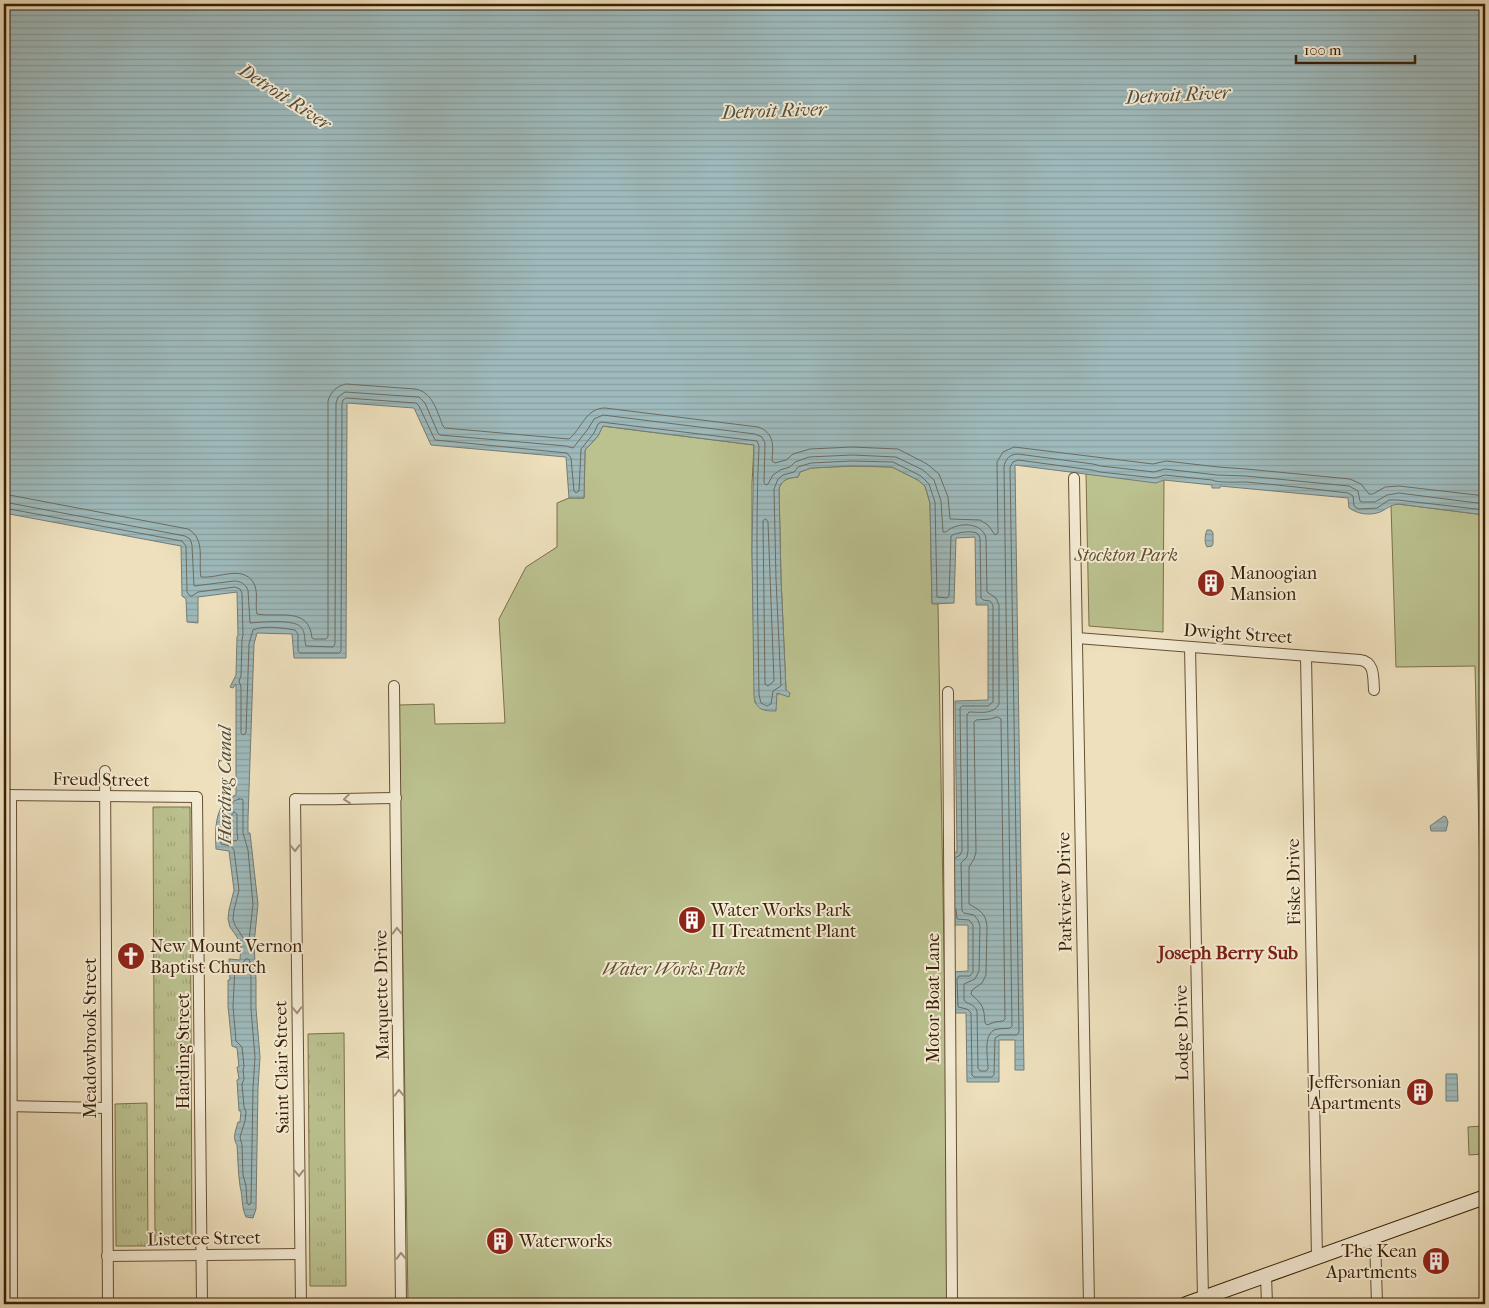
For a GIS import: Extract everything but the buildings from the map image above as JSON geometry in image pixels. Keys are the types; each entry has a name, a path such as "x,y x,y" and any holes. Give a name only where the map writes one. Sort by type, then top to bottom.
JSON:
{"main road":[{"path":"1186,1304 1375,1238 1485,1197"}],"street":[{"name":"Parkview Drive","path":"1074,478 1089,1304"},
{"name":"Dwight Street","path":"1077,638 1366,661 1372,669 1374,690"},
{"name":"Lodge Drive","path":"1190,647 1203,1298"},
{"name":"Fiske Drive","path":"1306,656 1317,1258"},
{"name":"Marquette Drive","path":"394,686 401,1304"},
{"name":"Motor Boat Lane","path":"948,692 952,1304"},
{"name":"Meadowbrook Street","path":"105,771 108,1304"},
{"name":"Freud Street","path":"7,795 197,797"},
{"path":"7,795 7,1106 12,1304"},
{"name":"Harding Street","path":"197,797 202,1304"},
{"name":"Saint Clair Street","path":"301,1304 295,799 396,798"},
{"path":"7,1106 106,1108"},
{"path":"1375,1238 1377,1304"},
{"name":"Listetee Street","path":"107,1256 300,1254"},
{"path":"1266,1276 1267,1304"}],"green space":[{"name":"Water Works Park","path":"602,426 754,445 752,550 755,703 786,691 779,488 782,483 798,477 800,472 811,468 853,466 892,467 918,480 925,486 930,503 932,603 938,604 950,1304 408,1304 399,705 434,704 435,724 505,723 499,619 526,567 557,547 557,503 569,498 584,498 585,450 598,436"},
{"name":"Stockton Park","path":"1086,474 1164,480 1163,632 1089,626"},
{"path":"1398,504 1485,515 1485,943 1481,919 1475,666 1396,667 1391,505"},
{"path":"153,807 190,807 192,1245 155,1244"},
{"path":"344,1033 346,1286 310,1286 308,1034"},
{"path":"147,1103 148,1246 116,1246 115,1104"},
{"path":"1481,1126 1483,1154 1469,1155 1468,1127"}],"water":[{"name":"Detroit River","path":"4,4 1485,4 1485,515 1398,504 1380,512 1364,514 1349,508 1348,498 1220,486 1220,488 1212,488 1212,485 1164,480 1156,483 1015,465 1024,1070 1015,1070 1015,1040 999,1040 999,1082 967,1082 966,1013 953,1013 952,972 968,971 968,925 951,925 950,852 957,852 955,701 988,700 988,605 976,605 975,537 956,538 954,603 932,604 930,503 925,486 918,480 892,467 852,466 811,468 800,472 798,477 784,481 779,488 781,579 786,690 790,693 789,697 777,693 776,711 764,710 758,707 754,696 752,550 754,445 603,426 598,436 585,450 584,498 569,498 566,457 431,445 414,408 347,403 346,658 294,658 292,634 257,633 254,644 248,833 250,833 258,904 254,944 260,1057 256,1209 253,1218 246,1217 235,1137 241,1111 239,1111 237,1080 239,1079 237,1067 239,1067 237,1048 232,1046 228,1006 229,959 240,960 241,945 230,927 228,919 234,890 229,851 216,849 217,818 223,804 236,795 236,684 233,688 230,687 236,675 238,635 237,592 198,597 198,623 187,622 186,599 182,596 181,546 4,513"},
{"path":"1207,530 1211,530 1213,533 1213,544 1207,547 1205,538"},
{"path":"1444,816 1448,822 1446,831 1431,831 1430,826"},
{"path":"1446,1074 1457,1074 1458,1101 1446,1101"}],"place":[{"name":"Manoogian Mansion","path":"1211,583"},
{"name":"Water Works Park II Treatment Plant","path":"692,920"},
{"name":"New Mount Vernon Baptist Church","path":"131,956"},
{"name":"Jeffersonian Apartments","path":"1420,1092"},
{"name":"Waterworks","path":"500,1241"},
{"name":"The Kean Apartments","path":"1436,1261"}],"district":[{"name":"Joseph Berry Sub","path":"1228,953"}],"water label":[{"name":"Harding Canal","path":"225,785"}]}
